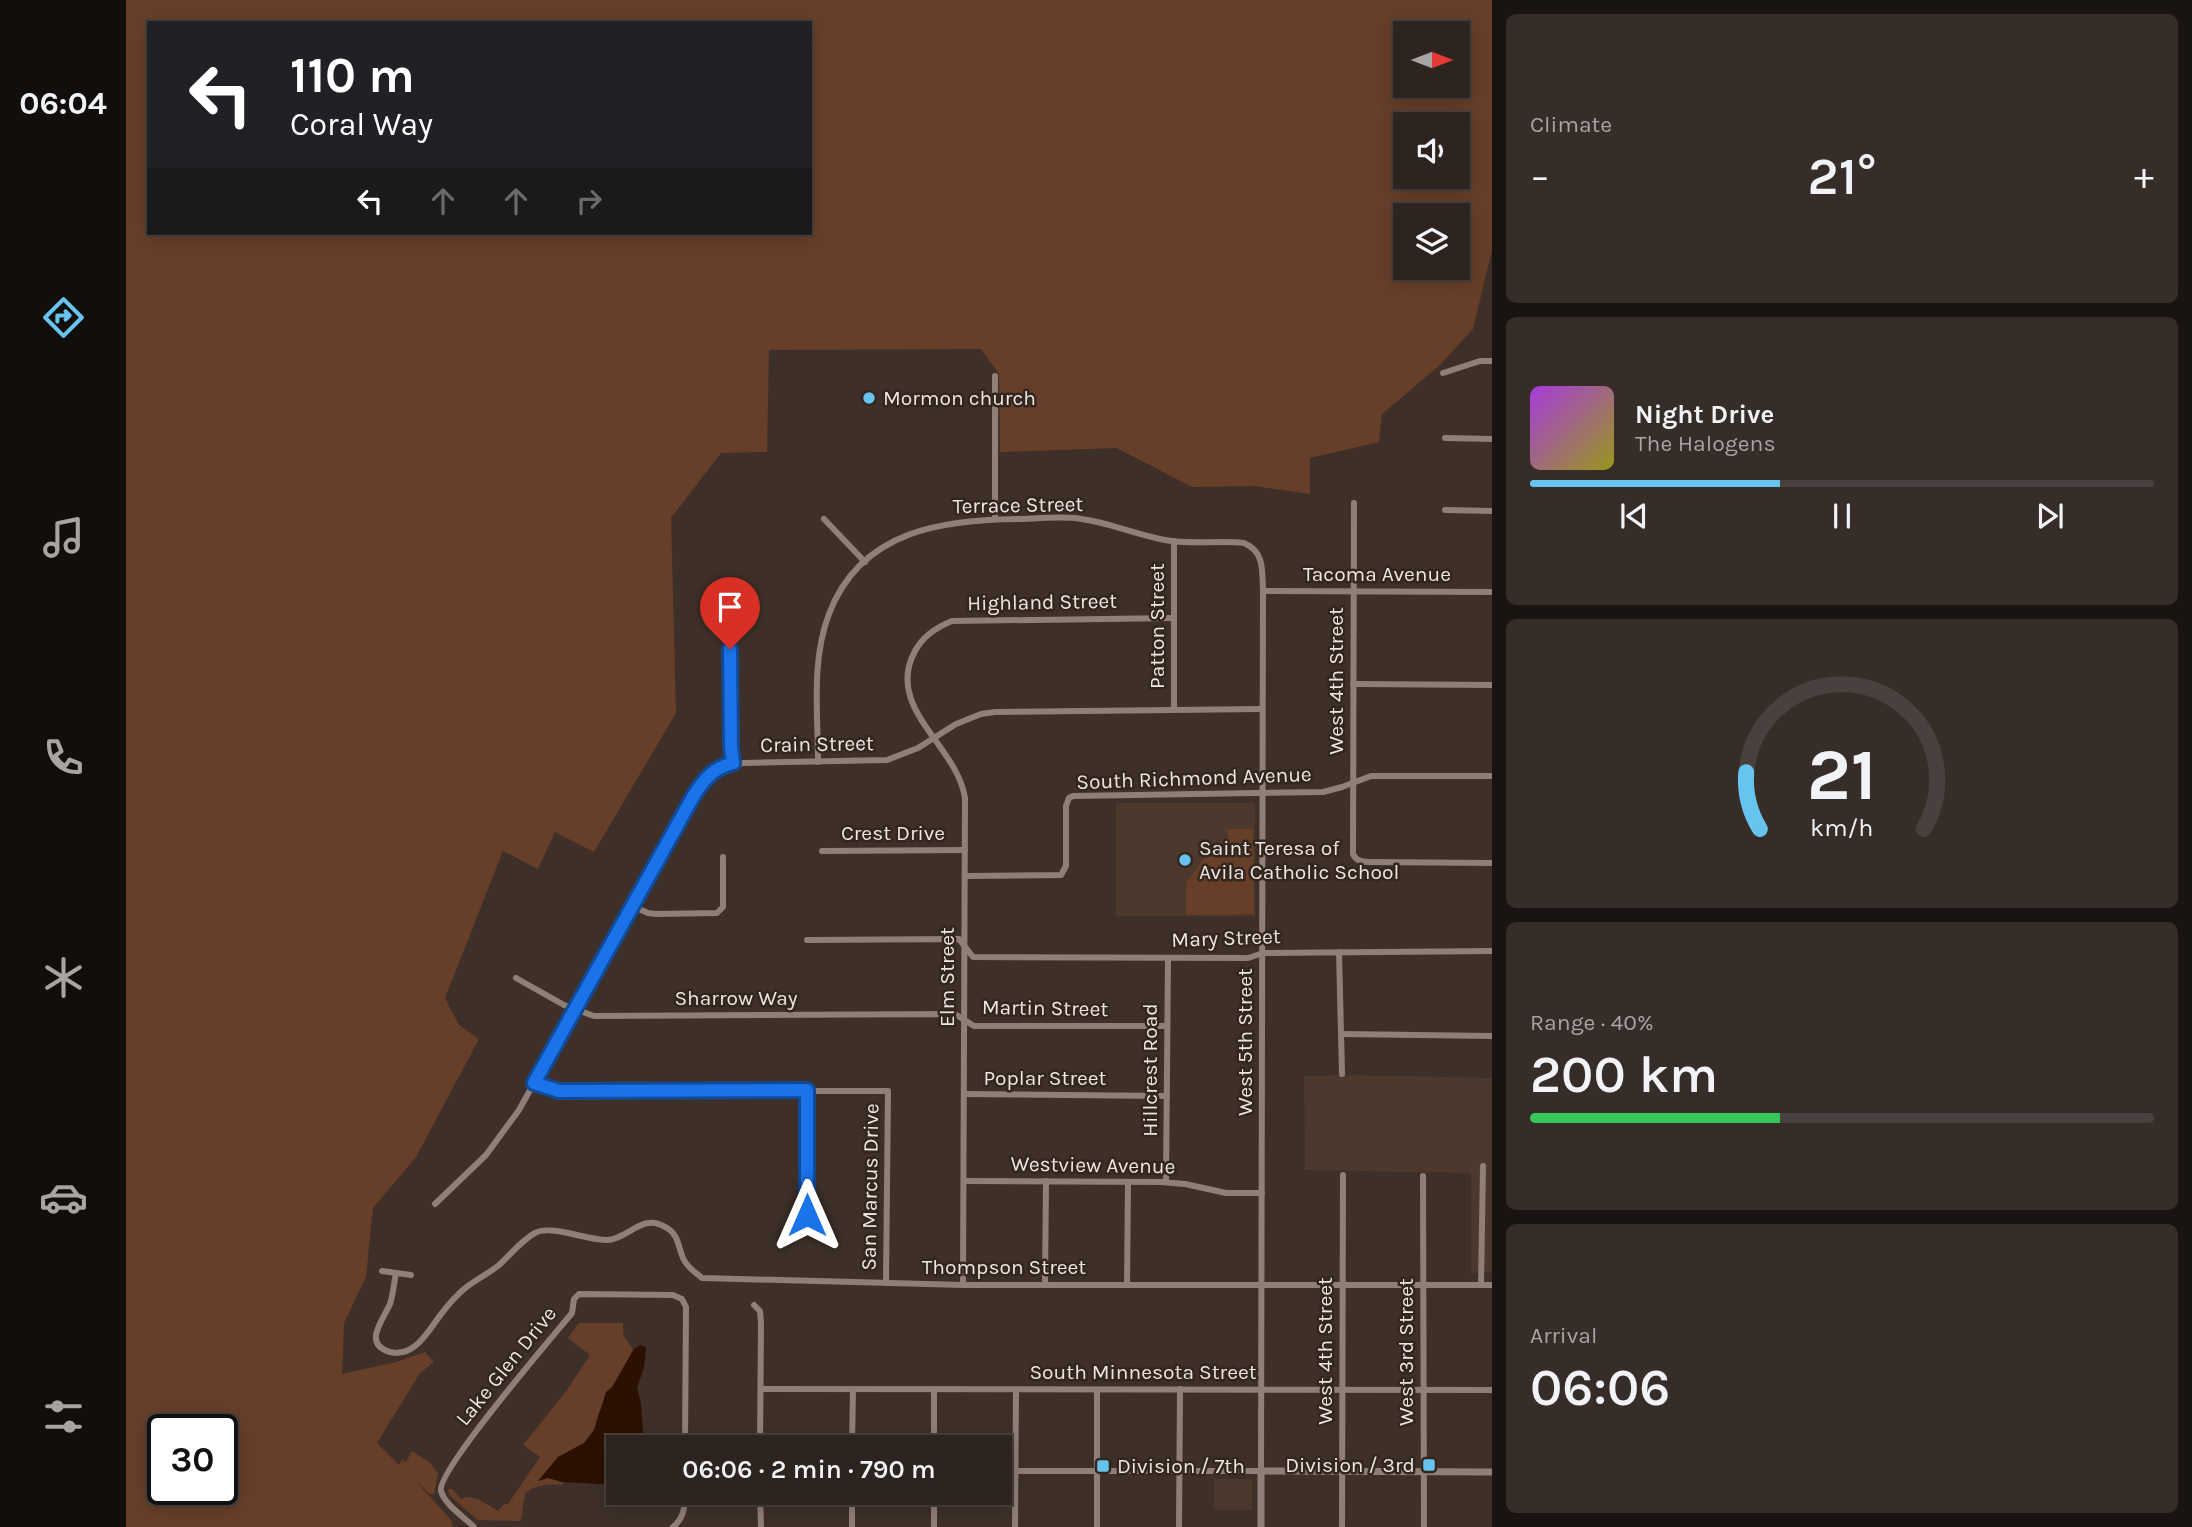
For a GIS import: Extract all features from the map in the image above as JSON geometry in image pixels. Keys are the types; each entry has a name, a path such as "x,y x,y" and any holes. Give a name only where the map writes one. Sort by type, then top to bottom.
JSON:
{"street":[{"path":"1443,373 1479,362 1492,361"},
{"path":"995,376 995,519"},
{"path":"1445,438 1492,439"},
{"name":"West 4th Street","path":"1354,503 1355,858 1369,862 1492,863"},
{"path":"1445,510 1492,511"},
{"name":"Terrace Street","path":"818,762 817,662 829,613 841,591 864,562 909,533 928,526 995,519 1082,518 1174,541 1244,543 1251,546 1260,557"},
{"path":"824,519 864,562"},
{"name":"Patton Street","path":"1174,541 1174,710"},
{"name":"West 5th Street","path":"1260,557 1263,591 1261,1527"},
{"name":"Tacoma Avenue","path":"1263,591 1492,592"},
{"name":"Highland Street","path":"907,685 909,661 918,646 937,628 952,621 1174,618"},
{"path":"730,625 733,763"},
{"path":"1353,684 1492,685"},
{"name":"Elm Street","path":"907,685 912,705 961,779 965,798 963,1286"},
{"name":"Crain Street","path":"435,1204 486,1155 519,1110 704,780 722,766 733,763 887,760 918,748 956,724 981,714 995,712 1262,709"},
{"name":"South Richmond Avenue","path":"966,876 1061,875 1066,866 1066,806 1069,798 1073,796 1323,792 1371,776 1492,776"},
{"name":"Crest Drive","path":"822,851 965,850"},
{"path":"632,906 648,914 717,914 723,907 723,857"},
{"name":"Mary Street","path":"807,940 959,939 973,957 1248,958 1263,953 1492,951"},
{"path":"1339,952 1342,1074"},
{"name":"Hillcrest Road","path":"1166,1182 1168,957"},
{"name":"Sharrow Way","path":"516,978 594,1016 955,1014 964,1020"},
{"name":"Martin Street","path":"964,1020 974,1026 1167,1026"},
{"path":"1341,1034 1492,1036"},
{"path":"534,1083 559,1091 807,1090 807,1215"},
{"name":"San Marcus Drive","path":"807,1090 888,1091 886,1283"},
{"name":"Poplar Street","path":"964,1094 1167,1096"},
{"path":"1481,1285 1483,1166"},
{"name":"West 4th Street","path":"1342,1527 1343,1175"},
{"name":"West 3rd Street","path":"1423,1176 1424,1527"},
{"name":"Westview Avenue","path":"964,1181 1166,1182 1226,1193 1262,1193"},
{"path":"1045,1285 1046,1181"},
{"path":"1127,1286 1128,1182"},
{"name":"Thompson Street","path":"397,1273 391,1302 375,1331 375,1340 379,1345 388,1351 397,1352 416,1346 425,1338 442,1312 465,1289 496,1267 536,1232 551,1231 607,1240 621,1237 637,1225 654,1223 665,1226 674,1233 688,1267 702,1278 963,1286 1492,1285"},
{"path":"382,1271 411,1275"},
{"name":"Lake Glen Drive","path":"474,1527 448,1502 441,1491 442,1483 470,1439 572,1313 574,1299 579,1294 673,1295 682,1299 686,1307 685,1435"},
{"path":"754,1305 760,1311 760,1435"},
{"name":"South Minnesota Street","path":"761,1389 1492,1390"},
{"path":"852,1435 853,1389"},
{"path":"1179,1527 1180,1389"},
{"path":"934,1390 934,1435"},
{"path":"1015,1527 1016,1390"},
{"path":"1097,1390 1097,1527"},
{"path":"1015,1472 1492,1472"},
{"path":"674,1527 681,1521 685,1505"},
{"path":"760,1505 761,1527"},
{"path":"852,1505 852,1527"},
{"path":"934,1505 934,1527"}],"shaded area":[{"path":"126,0 1492,0 1492,250 1473,329 1440,365 1382,414 1379,442 1310,458 1310,494 1254,486 1192,487 1117,448 1000,452 999,374 981,349 769,350 767,452 721,453 671,518 676,713 594,852 555,832 538,869 503,851 445,998 459,1025 479,1039 416,1157 373,1208 366,1277 344,1323 342,1374 396,1362 425,1352 434,1362 420,1373 377,1443 399,1465 402,1460 406,1462 412,1451 429,1462 438,1473 434,1494 430,1494 414,1479 451,1520 453,1527 126,1527"},
{"name":"Saint Teresa of Avila Catholic School","path":"1116,803 1255,803 1255,916 1116,916"},
{"path":"1228,829 1253,829 1254,914 1186,915 1186,883 1205,857 1228,856"},
{"path":"1304,1076 1492,1078 1492,1272 1471,1273 1471,1173 1305,1170"},
{"path":"579,1323 623,1323 623,1334 633,1350 598,1414 594,1430 584,1443 558,1457 538,1481 548,1478 562,1482 563,1485 543,1485 525,1493 521,1521 478,1520 449,1495 448,1489 452,1489 461,1499 475,1499 498,1511 504,1504 508,1504 540,1457 523,1445 565,1393 590,1355 568,1338"},
{"path":"640,1345 646,1347 644,1368 637,1387 643,1435 606,1435 606,1484 562,1482 548,1478 538,1481 558,1457 584,1443 594,1430 606,1392 612,1387 634,1349"},
{"path":"1214,1479 1252,1479 1252,1510 1214,1510"}],"place":[{"name":"Mormon church","path":"869,398"},
{"name":"Saint Teresa of Avila Catholic School","path":"1185,860"},
{"name":"Division / 3rd","path":"1429,1465"},
{"name":"Division / 7th","path":"1103,1466"}],"route":[{"path":"730,649 733,763 715,770 694,795 534,1083 559,1091 807,1090 807,1215"}]}
